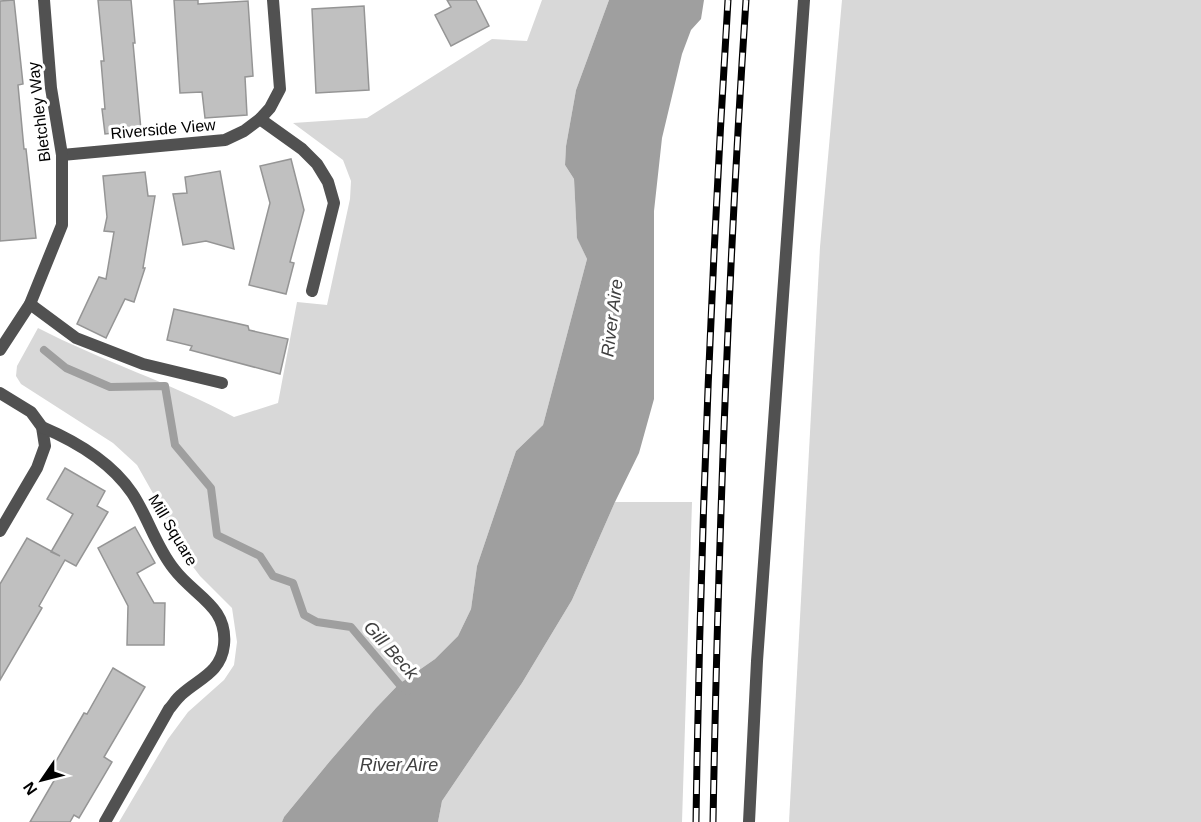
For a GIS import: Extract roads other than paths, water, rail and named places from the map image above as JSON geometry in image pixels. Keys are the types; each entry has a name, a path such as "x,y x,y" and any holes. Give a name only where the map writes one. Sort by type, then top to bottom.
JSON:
{"street":[{"name":"Bletchley Way","path":"0,350 30,304 62,225 62,155 51,88 44,0"},
{"name":"Riverside View","path":"62,155 225,140 244,131 270,108 280,89 273,0"},
{"path":"749,822 758,649 804,0"},
{"path":"260,119 302,149 317,164 328,182 334,203 312,291"},
{"path":"30,304 76,338 143,364 222,382"},
{"name":"Mill Square","path":"0,393 30,412 42,427 59,434 91,454 120,479 132,493 173,569 211,604 220,617 224,632 224,648 218,663 208,676 180,695 169,709 105,822"},
{"path":"0,531 37,468 45,446 42,427"}],"water":[{"name":"River Aire","path":"609,0 704,0 701,19 691,30 682,54 662,138 654,211 654,399 639,453 572,600 522,683 442,801 438,822 282,822 376,708 399,684 435,659 458,636 471,609 477,566 516,451 543,425 587,259 577,238 574,179 565,165 566,146 576,90"}],"waterway":[{"name":"Gill Beck","path":"44,350 66,368 110,387 165,386 175,445 211,488 217,535 260,556 273,576 293,583 304,615 317,622 351,627 407,691"}],"railway":[{"path":"696,822 707,411 728,0"},
{"path":"713,822 725,411 746,0"}]}
